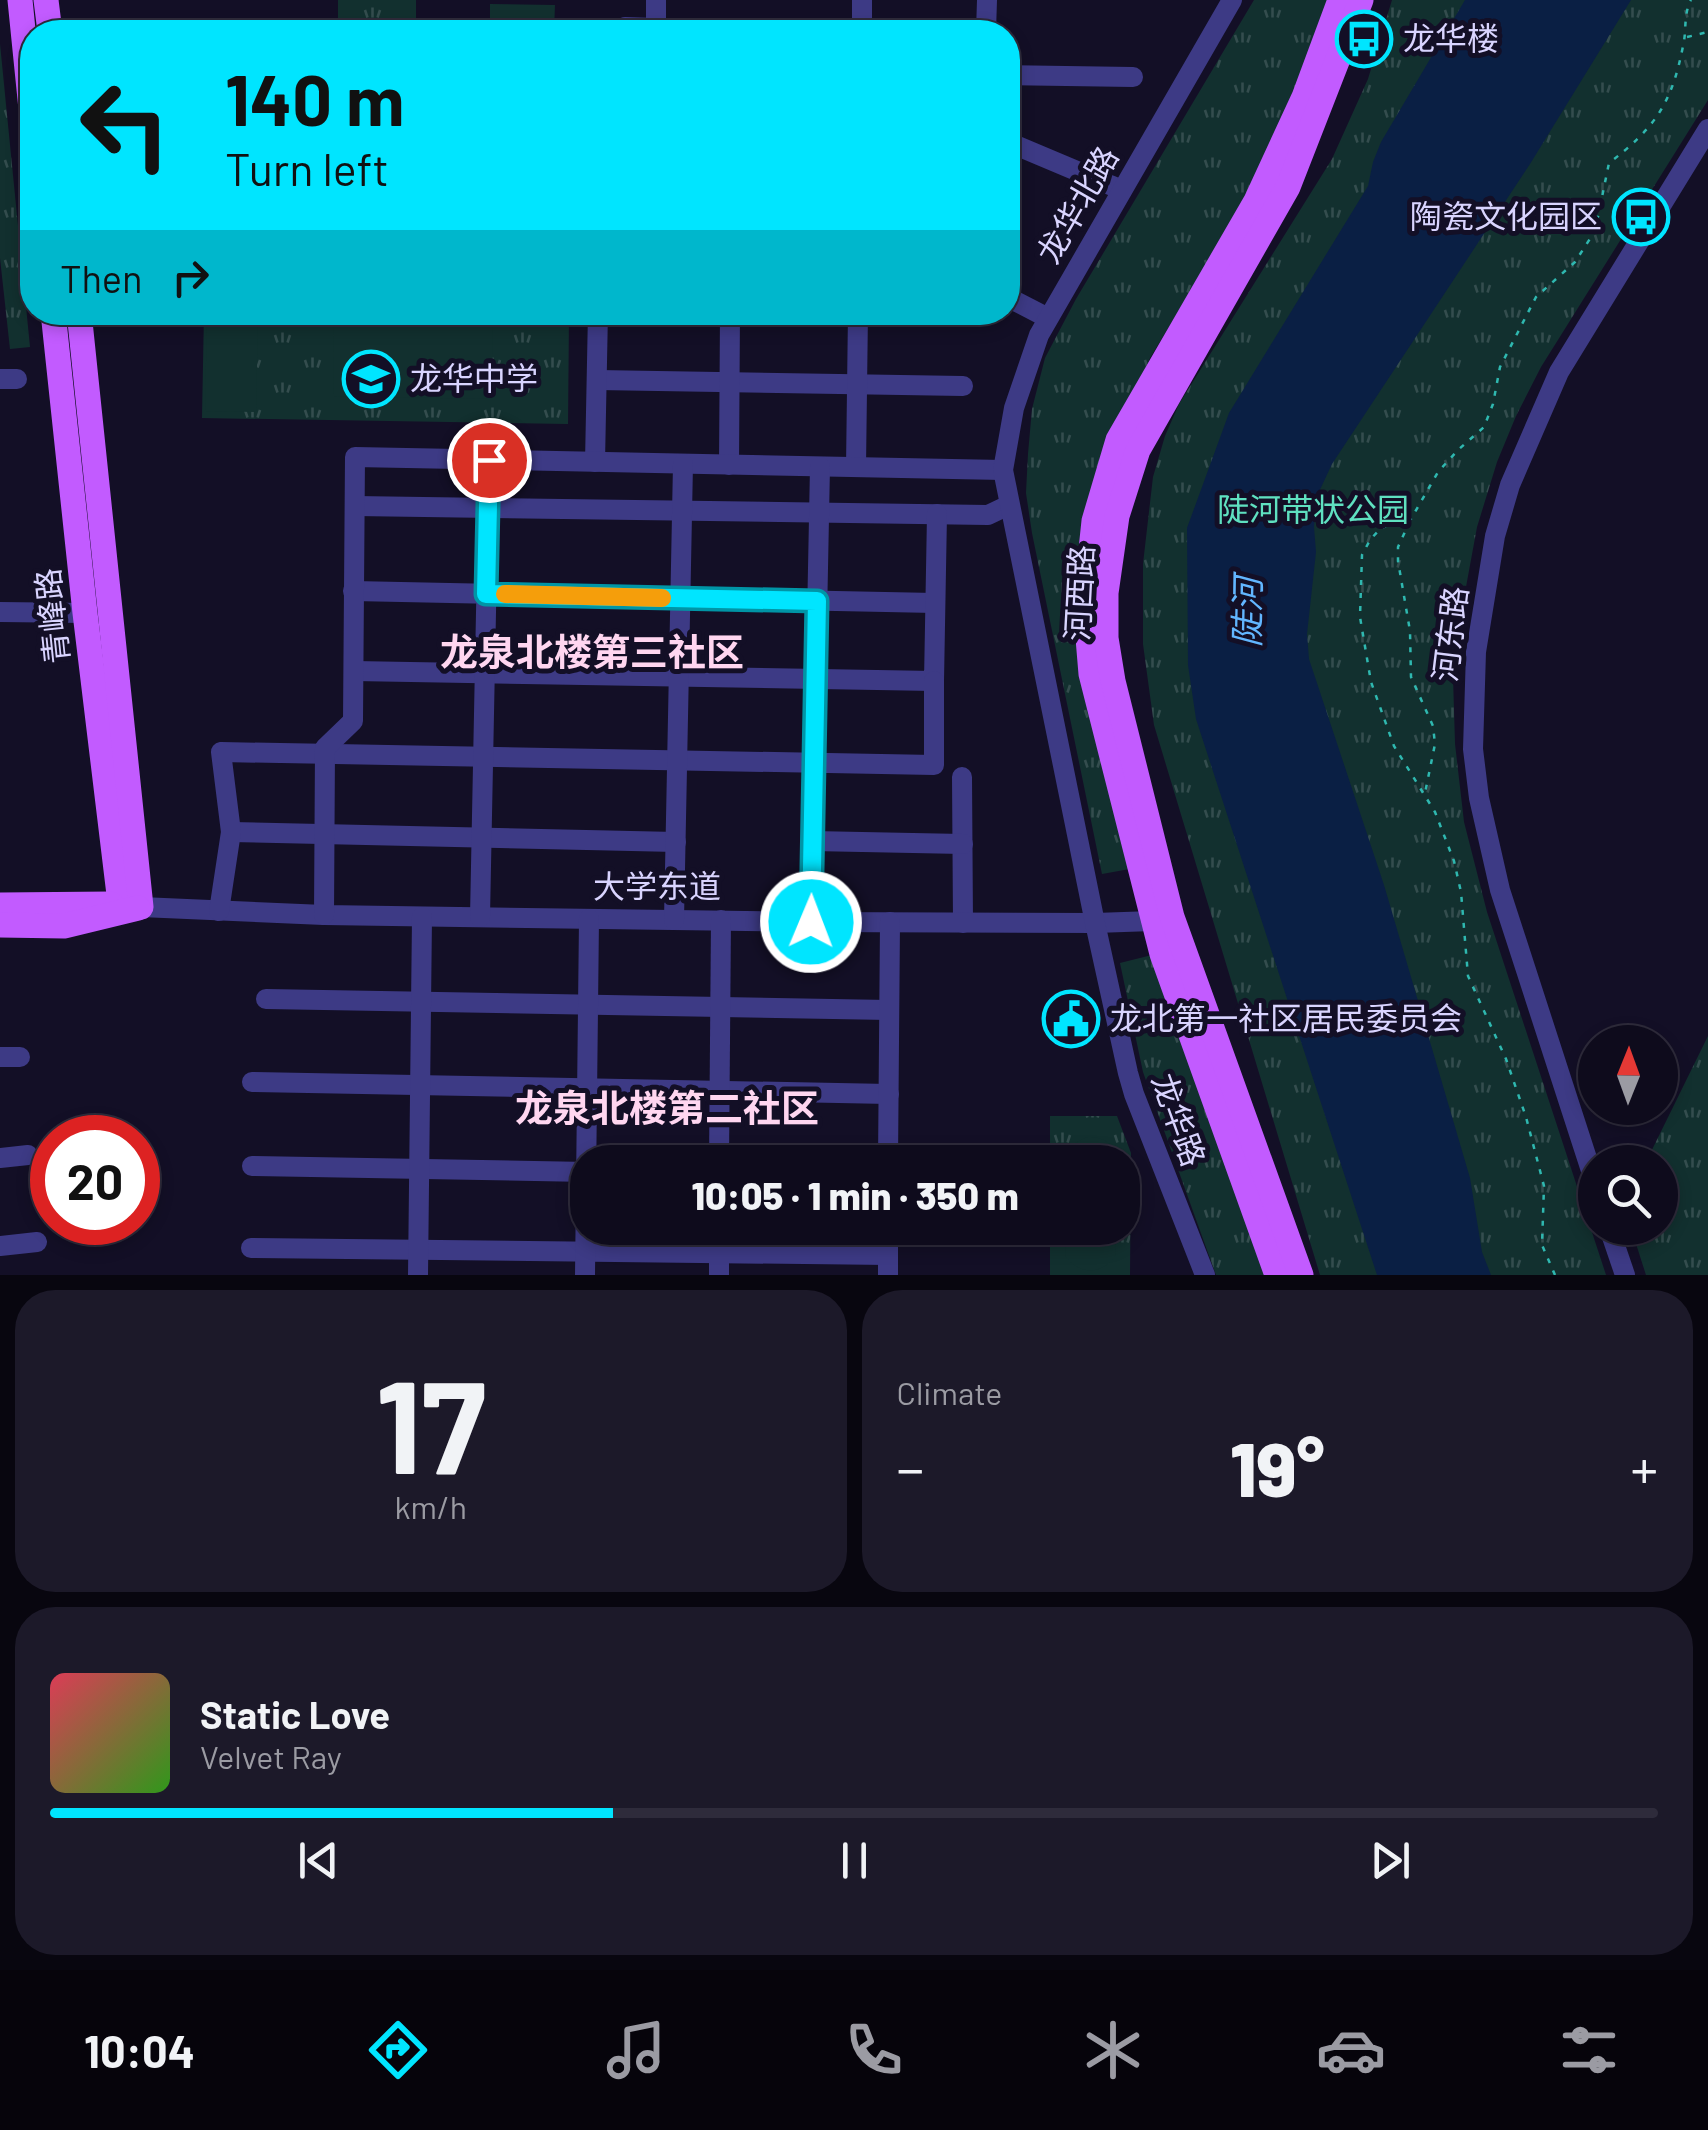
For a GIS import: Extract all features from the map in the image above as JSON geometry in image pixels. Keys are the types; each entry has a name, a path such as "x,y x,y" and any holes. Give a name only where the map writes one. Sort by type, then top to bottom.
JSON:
{"main road":[{"name":"河西路","path":"1300,1275 1162,919 1091,674 1088,578 1094,521 1118,440 1256,200 1304,97 1340,0"},
{"name":"河西路","path":"1277,1275 1162,954 1162,919 1106,638 1106,593 1117,516 1138,450 1288,187 1361,0"},
{"name":"青峰路","path":"54,325 85,613 127,908"},
{"name":"青峰路","path":"80,325 127,908"},
{"name":"大学东道","path":"0,904 127,908"},
{"name":"大学东道","path":"0,926 64,926 127,908"}],"street":[{"name":"龙华北路","path":"1095,923 1004,470 1014,408 1038,335 1232,0"},
{"path":"1020,75 1133,77"},
{"name":"河东路","path":"1583,1145 1488,844 1474,749 1476,652 1495,536 1510,485 1537,419 1559,372 1708,130"},
{"path":"1020,147 1122,190"},
{"path":"1020,304 1048,318"},
{"path":"595,462 598,325"},
{"path":"729,464 730,325"},
{"path":"856,467 858,325"},
{"path":"597,380 963,386"},
{"path":"324,916 325,748 353,721 355,457 1004,470"},
{"path":"480,918 489,460"},
{"path":"674,920 683,464"},
{"path":"811,922 820,466"},
{"path":"355,506 988,515 1009,505"},
{"path":"219,911 231,832 221,752 934,765 936,514"},
{"path":"353,591 935,604"},
{"path":"0,612 85,613"},
{"path":"354,671 934,682"},
{"path":"962,776 962,922"},
{"path":"231,832 676,842"},
{"path":"812,841 962,844"},
{"name":"大学东道","path":"127,908 324,916 811,922 1095,923 1162,919"},
{"path":"418,1275 422,917"},
{"path":"587,1145 589,919"},
{"path":"720,1145 721,920"},
{"path":"888,1145 890,922"},
{"name":"龙华路","path":"1095,923 1134,1094 1206,1275"},
{"path":"266,999 889,1010"},
{"path":"252,1082 889,1094"},
{"path":"0,1158 28,1156"},
{"path":"252,1166 570,1172"},
{"path":"0,1246 30,1243"},
{"path":"585,1245 585,1275"},
{"path":"1614,1245 1624,1275"},
{"path":"251,1248 585,1252 719,1264 888,1265"}],"path":[{"path":"1685,37 1708,32"},
{"path":"1410,518 1398,548 1398,560 1410,632 1411,677 1433,726 1435,744 1424,794"}],"green space":[{"path":"338,0 416,0 416,20 338,20"},
{"path":"1254,0 1334,0 1260,176 1150,358 1098,472 1135,868 1102,874 1032,533 1026,493 1032,409 1045,358 1076,299"},
{"name":"陡河带状公园","path":"1392,0 1708,0 1708,100 1541,367 1516,416 1477,527 1453,677 1455,744 1464,822 1487,912 1578,1190 1578,1245 1596,1245 1606,1275 1320,1275 1154,725 1143,644 1143,564 1153,477 1165,436 1179,404 1332,159 1368,79"},
{"path":"490,4 555,5 554,20 490,20"},
{"path":"0,44 20,246 20,325 28,325 30,347 10,349 0,258"},
{"name":"龙华中学","path":"204,325 569,325 568,424 202,418"},
{"path":"207,325 258,325 256,412 205,411"},
{"path":"334,325 493,325 492,399 333,396"},
{"path":"1156,954 1267,1275 1216,1275 1143,1072 1120,963"},
{"path":"1708,1036 1708,1275 1646,1275 1636,1245 1678,1245 1678,1145 1654,1145 1664,1125 1678,1125 1678,1097"},
{"path":"1050,1116 1117,1116 1128,1145 1050,1145"},
{"path":"1088,1137 1110,1145 1073,1145"},
{"path":"1050,1245 1130,1245 1130,1275 1050,1275"},
{"path":"1065,1245 1116,1245 1115,1256 1097,1269 1084,1270 1066,1257"}],"water":[{"name":"陡河","path":"1465,0 1631,0 1530,164 1332,464 1317,496 1316,552 1307,634 1309,659 1384,885 1470,1178 1482,1252 1491,1275 1377,1275 1196,719 1188,665 1187,528 1229,413 1368,186 1381,142"}],"slow traffic":[{"path":"505,594 662,598"}],"place":[{"name":"龙华楼","path":"1364,39"},
{"name":"陶瓷文化园区","path":"1641,217"},
{"name":"龙华中学","path":"371,379"},
{"name":"龙北第一社区居民委员会","path":"1071,1019"}],"district":[{"name":"龙泉北楼第三社区","path":"592,653"},
{"name":"龙泉北楼第二社区","path":"667,1109"}],"route":[{"path":"489,460 486,594 817,601 811,922"}]}
